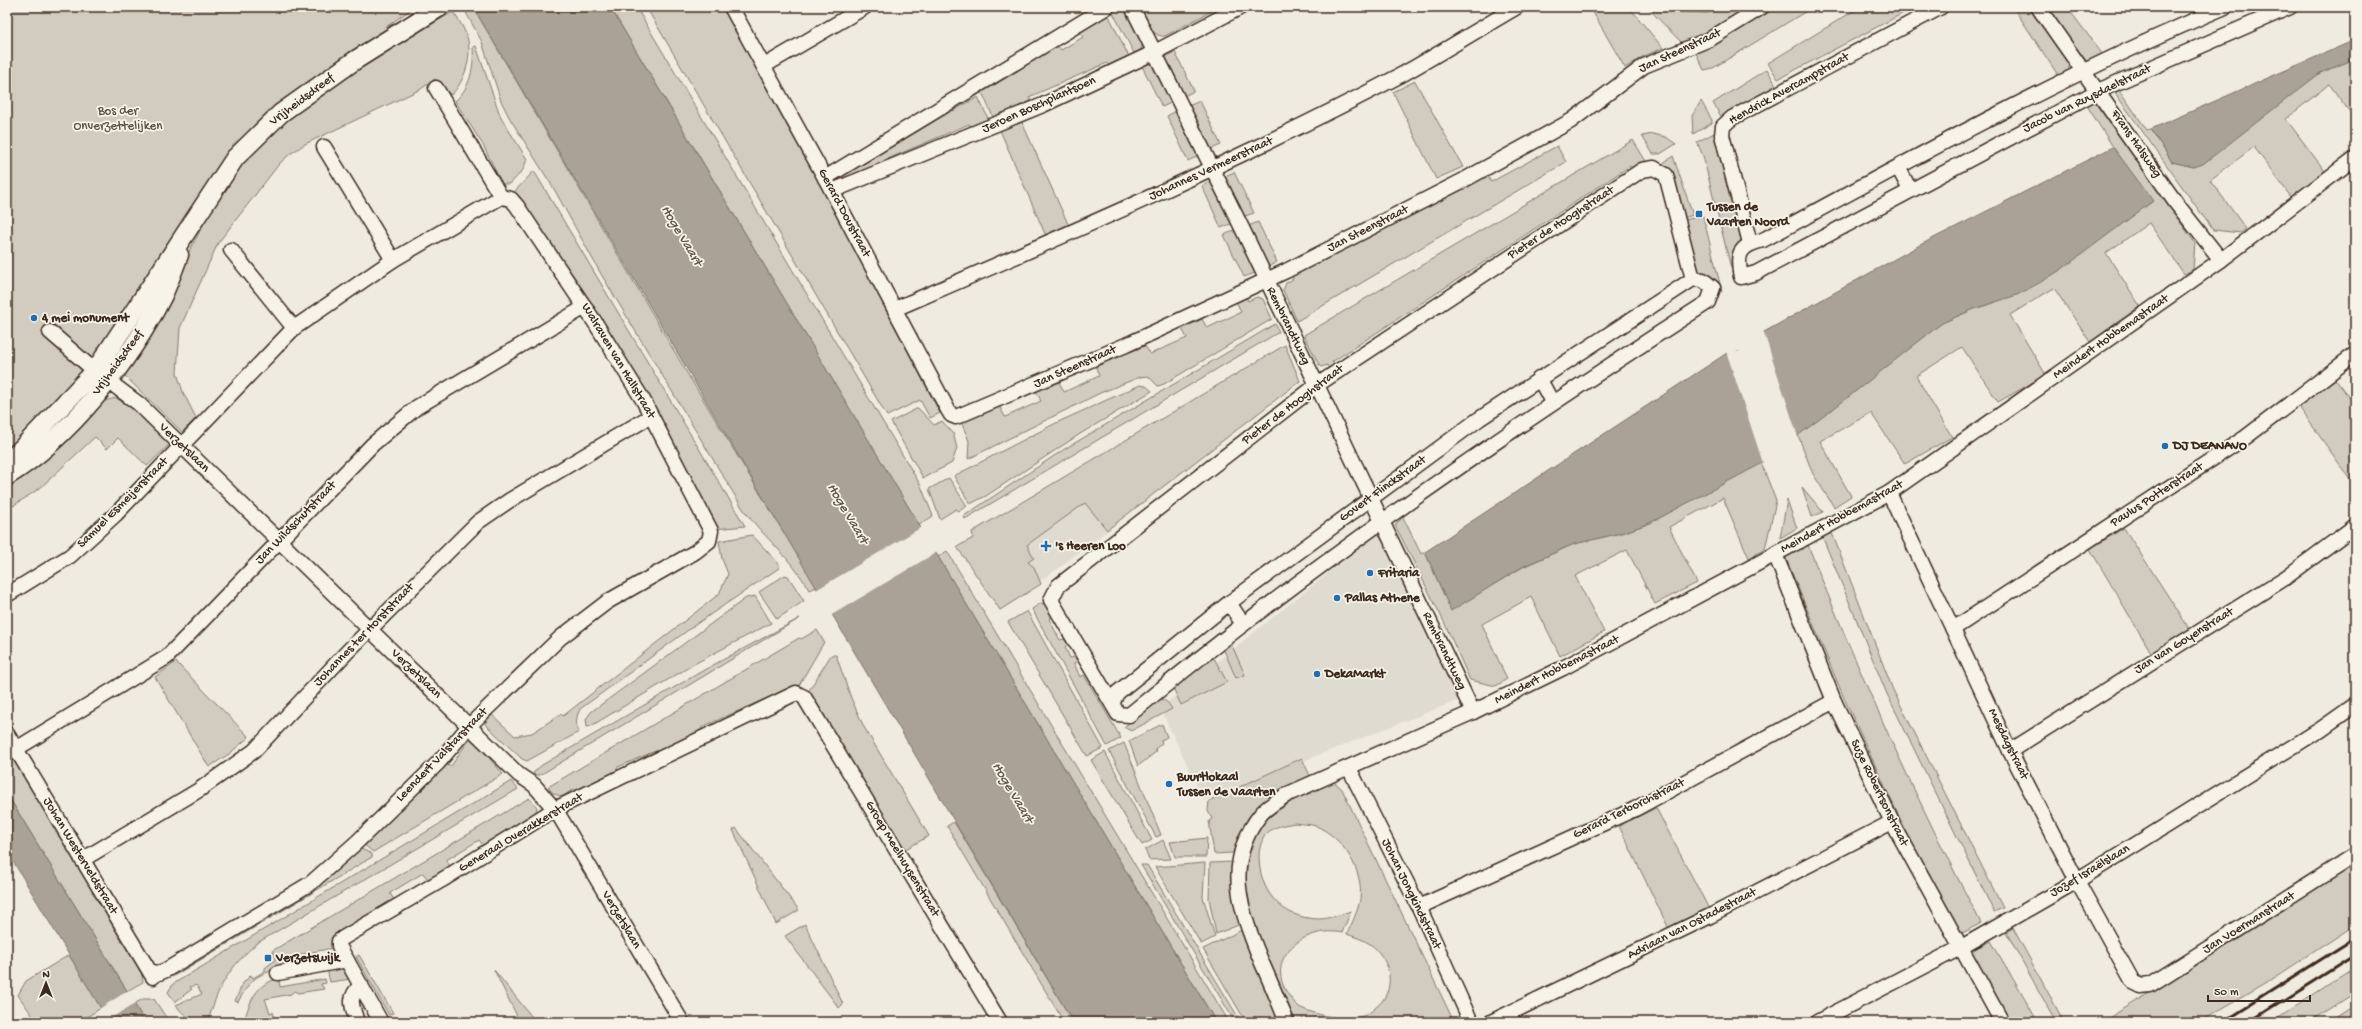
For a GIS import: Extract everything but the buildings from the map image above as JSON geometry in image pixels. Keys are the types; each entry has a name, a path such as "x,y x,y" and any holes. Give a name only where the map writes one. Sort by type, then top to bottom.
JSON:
{"main road":[{"name":"Vrijheidsdreef","path":"7,476 25,465 65,429 102,375 191,222 235,158 281,113 354,61 436,9"},
{"name":"Vrijheidsdreef","path":"7,464 102,375"}],"street":[{"name":"Gerard Doustraat","path":"732,7 829,184 948,410 956,417"},
{"path":"764,66 865,7"},
{"path":"829,184 1107,7"},
{"name":"Rembrandtweg","path":"1132,7 1317,385 1473,712"},
{"name":"Jeroen Boschplantsoen","path":"829,184 1043,105 1155,52 1241,7"},
{"name":"Johannes Vermeerstraat","path":"895,309 1073,232 1212,169 1404,73 1517,7"},
{"name":"Jan Steenstraat","path":"956,417 1112,351 1266,281 1464,180 1564,125 1644,66 1710,39 1762,7"},
{"name":"Hendrick Avercampstraat","path":"1750,243 1722,134 1723,126 1738,114 1940,7"},
{"name":"Frans Halsweg","path":"2038,7 2084,70 2176,203 2221,260"},
{"name":"Jacob van Ruysdaelstraat","path":"2225,7 2084,70 1898,166 1763,240 1750,243 1743,248 1739,257 1741,277 1756,273 2098,91 2265,12 2290,7"},
{"path":"436,88 501,197"},
{"path":"324,147 393,260"},
{"name":"Meindert Hobbemastraat","path":"1288,1022 1244,915 1238,885 1240,859 1248,835 1262,813 1288,794 1473,712 1563,668 1889,493 2221,260 2355,158"},
{"path":"1898,166 1910,190"},
{"name":"Pieter de Hooghstraat","path":"1112,704 1051,600 1058,586 1317,385 1642,170 1654,168 1666,175 1693,279"},
{"name":"Samuel Esmeijerstraat","path":"7,595 70,556 116,514 294,328 393,260 501,197"},
{"name":"Walraven van Hallstraat","path":"501,197 512,199 517,206 585,307 651,416 711,531 709,541"},
{"path":"231,250 294,328"},
{"name":"Govert Flinckstraat","path":"1693,279 1703,280 1713,288 1708,302 1552,402 1382,522 1243,624 1129,715 1118,714 1112,704 1117,693 1229,603 1479,419 1539,378 1693,279"},
{"name":"Jan Wildschutstraat","path":"16,749 167,657 373,444 417,408 585,307"},
{"name":"Verzetslaan","path":"50,332 139,404 519,775 534,785 556,809 682,1022"},
{"name":"Paulus Potterstraat","path":"1953,629 2246,436 2355,354"},
{"path":"1539,378 1552,402"},
{"name":"Johannes ter Horststraat","path":"82,860 199,790 254,751 424,573 478,522 510,500 651,416"},
{"name":"Mesdagstraat","path":"1889,493 2010,751 2077,881 2133,982 2141,986"},
{"name":"Jan van Goyenstraat","path":"2010,751 2285,578 2355,526"},
{"name":"Leendert Valstarstraat","path":"151,974 166,970 311,883 357,842 438,763 469,726 566,634 608,602 695,552 709,541"},
{"name":"Suze Robertsonstraat","path":"1775,554 1834,701 1892,822 2002,1022"},
{"path":"1229,603 1243,624"},
{"name":"Generaal Overakkerstraat","path":"344,955 339,941 342,938 442,880 556,809 796,693 804,697"},
{"name":"Groep Meelhuysenstraat","path":"804,697 1000,1022"},
{"name":"Gerard Terborchstraat","path":"1419,907 1635,809 1834,701"},
{"name":"Jozef Israëlslaan","path":"1817,1022 1960,948 2077,881 2321,729 2355,704"},
{"name":"Johan Westerveldstraat","path":"7,734 151,974"},
{"name":"Johan Jongkindstraat","path":"1348,768 1419,907 1471,1022"},
{"name":"Adriaan van Ostadestraat","path":"1491,1022 1698,923 1892,822"},
{"name":"Jan Voermanstraat","path":"2141,986 2150,985 2355,855"},
{"path":"278,973 344,955 361,985 378,1021"},
{"path":"357,1022 351,1000 354,992 361,985"}],"shaded area":[{"name":"'s Heeren Loo","path":"1086,495 1111,528 1056,570 1002,606 978,565"},
{"path":"1380,531 1461,699 1204,800 1160,708"}],"green space":[{"name":"Bos der Onverzettelijken","path":"7,7 414,7 386,27 425,10 340,61 299,89 231,152 208,182 113,333 102,344 72,385 7,451"},
{"path":"463,7 473,7 687,373 817,587 809,590 802,578 786,558 743,509 601,274 554,189 509,117 501,101 482,42"},
{"path":"610,7 636,7 921,486 933,516 919,525"},
{"path":"646,7 728,7 940,413 930,418 920,400 887,416"},
{"path":"1140,7 1219,7 1165,36 1160,36 1153,31"},
{"path":"1590,7 1629,7 1663,48 1642,57 1625,68"},
{"path":"1647,7 1667,7 1686,12 1707,13 1727,7 1753,7 1703,37 1682,43"},
{"path":"1770,7 1813,7 1713,68 1704,70 1695,51"},
{"path":"1860,7 1915,7 1778,79 1768,63"},
{"path":"2013,7 2029,7 2069,63 2069,71 2058,75"},
{"path":"2045,7 2067,7 2103,55 2087,62"},
{"path":"1121,8 1128,10 1143,44 1140,51 1134,53 1112,11"},
{"path":"453,12 465,31 469,50 467,67 464,75 451,95 435,79 421,89 305,144 290,154 279,164 218,243 180,328 177,373 183,392 196,418 182,432 124,375 227,179 249,149 351,70"},
{"path":"1108,14 1129,57 1110,67 1107,63 1029,97 1031,101 993,117 981,90 1058,46 1061,50 1083,37 1080,32"},
{"path":"476,46 501,118 527,159 523,170 510,184 502,184 483,145 455,101 468,83 473,62 473,47"},
{"path":"1175,52 1194,91 1182,97 1163,57"},
{"path":"2355,59 2355,119 2329,84 2286,119 2325,171 2291,197 2254,147 2210,180 2246,229 2241,233 2213,230 2115,93 2119,90 2147,130 2151,129 2172,162 2194,167 2324,70"},
{"path":"1154,60 1173,102 1162,107 1142,66"},
{"path":"1767,69 1777,87 1722,118 1713,103"},
{"path":"1415,81 1463,167 1436,179 1393,92"},
{"path":"978,97 989,120 971,128 969,124 883,161 884,165 838,182 837,181 836,178 950,108 953,111"},
{"path":"1200,101 1221,145 1209,150 1188,106"},
{"path":"1701,101 1712,120 1712,123 1693,134 1692,116"},
{"path":"2094,101 2195,243 2193,270 2184,274 2149,223 2106,253 2140,306 2090,342 2054,288 2010,315 2046,375 1998,402 1962,347 1916,376 1952,437 1905,464 1871,413 1820,441 1851,496 1834,507 1813,474 1798,435 1942,323 1974,309 1994,303 2152,202 2113,147 2086,104"},
{"path":"1178,110 1200,155 1188,161 1167,116"},
{"path":"1020,118 1069,226 1046,236 999,128"},
{"path":"1718,131 1743,235 1731,268 1703,156 1697,142"},
{"path":"1653,134 1666,137 1676,144 1660,154 1653,154 1642,136"},
{"path":"1633,140 1647,163 1633,170 1630,166 1332,362 1336,366 1329,370 1327,365 1321,367 1319,365 1304,335"},
{"path":"1557,146 1566,162 1297,321 1283,290 1286,283 1293,279 1291,274 1486,173 1491,182"},
{"path":"1673,156 1693,215 1683,218 1671,172 1668,167 1662,164"},
{"path":"534,171 745,526 715,529 665,430 626,358 577,281 514,192"},
{"path":"1234,172 1254,213 1242,217 1223,177"},
{"path":"1212,181 1233,223 1221,228 1202,186"},
{"path":"1703,216 1722,292 1701,275 1695,266 1684,220"},
{"path":"1258,222 1277,262 1266,268 1246,227"},
{"path":"1235,230 1255,273 1244,277 1224,235"},
{"path":"1246,296 1248,301 1257,297 1263,299 1272,319 1164,384 1158,386 1148,376 1140,377 1100,393 968,459 969,441 962,424 964,421 1000,407 1005,417 1041,401 1036,391 1059,382 1064,392 1099,376 1095,365 1145,346 1150,354 1187,338 1182,329 1202,319 1207,328 1241,312 1236,301"},
{"path":"1275,324 1279,332 965,519 964,516 1063,450"},
{"path":"1285,345 1300,381 1107,530 1085,503 1027,545 1034,558 1028,562 1034,567 1041,584 1000,610 957,547 973,538 972,532"},
{"path":"2335,379 2355,405 2355,486 2299,407"},
{"path":"1140,385 1146,386 1152,391 1080,434 986,496 970,504 954,476 1058,422"},
{"path":"116,398 139,412 171,443 147,466 118,438 107,449 95,437 40,488 7,510 7,481 100,402"},
{"path":"918,408 934,425 942,421 953,433 957,448 952,463 923,478 891,422"},
{"path":"1761,462 1776,501 1765,549 1749,558 1723,498 1669,527 1697,583 1655,604 1627,550 1575,576 1604,632 1560,656 1531,597 1482,624 1507,679 1496,686 1470,680 1444,622 1395,525 1403,517 1421,554 1425,552 1451,610 1523,567 1574,544 1625,532 1650,523"},
{"path":"949,478 967,506 959,511 956,509 940,519 929,489"},
{"path":"1802,487 1823,512 1812,517"},
{"path":"1787,500 1797,528 1780,538"},
{"path":"2124,528 2190,630 2152,654 2090,549"},
{"path":"1832,533 1893,690 2003,908 1994,912 1887,694 1822,536"},
{"path":"752,535 779,564 779,568 695,625 580,709 576,720 579,732 527,761 522,759 485,724 491,714 515,736 532,733 561,714 563,716 719,594 728,574 722,559 719,541"},
{"path":"1808,545 1847,641 1889,736 1957,877 1981,923 1959,935 1901,821 1844,698 1785,556"},
{"path":"947,551 1229,1022 1216,1022 938,557"},
{"path":"785,575 788,576 804,601 777,619 759,592"},
{"path":"755,596 771,623 696,663 587,727 586,719 591,712 746,598"},
{"path":"1041,603 1048,606 1052,616 1049,619 1060,640 1064,639 1068,644 1065,647 1070,658 1074,657 1078,661 1074,663 1080,677 1084,675 1121,738 1107,746 1032,609"},
{"path":"1027,611 1103,748 1087,756 1008,622"},
{"path":"800,618 540,775 535,775 533,773 542,765 704,670"},
{"path":"817,630 824,642 798,687 770,701 765,699 702,727 700,734 661,753 655,751 618,767 614,776 576,793 574,789 562,797 553,793 548,787 799,638 801,639"},
{"path":"1230,641 1245,675 1236,678 1223,648"},
{"path":"831,655 836,655 851,698 864,727 929,836 904,850 808,692"},
{"path":"1214,658 1227,682 1181,705 1174,690 1175,684 1206,659"},
{"path":"176,662 249,737 229,754 209,767 155,677"},
{"path":"1156,699 1166,701 1172,709 1131,731 1124,727"},
{"path":"1162,724 1167,737 1161,740 1162,743 1155,749 1157,751 1138,766 1129,741"},
{"path":"471,737 503,774 373,852 362,843 445,765 451,766"},
{"path":"1124,743 1161,835 1156,837 1109,751"},
{"path":"7,749 141,971 143,982 127,991 7,794"},
{"path":"1105,752 1152,840 1142,845 1091,760"},
{"path":"1302,758 1311,778 1291,787 1237,850 1232,853 1214,854 1209,821 1212,819 1208,811 1209,801"},
{"path":"511,781 518,789 257,943 239,961 226,978 216,998 208,1022 194,1020 186,1016 176,1005 202,994 196,985 190,987 192,989 175,1002 168,992 173,984"},
{"path":"1333,781 1342,789 1454,1022 1294,1022 1265,954 1246,899 1244,867 1247,850 1261,821 1284,800","holes":["1295,823 1314,825 1326,831 1343,847 1355,866 1359,877 1360,899 1347,934 1367,942 1377,950 1387,966 1389,975 1387,993 1382,1001 1368,1014 1339,1018 1315,1013 1301,1008 1295,1004 1288,994 1282,980 1281,968 1285,956 1292,947 1303,939 1315,934 1328,932 1342,933 1351,911 1322,919 1305,917 1293,914 1283,908 1268,891 1260,869 1259,853 1262,840 1265,835 1276,827"]},
{"path":"529,798 537,807 536,811 531,816 534,819 485,848 479,840 446,860 452,869 429,881 423,873 390,893 395,902 333,938 333,948 282,958 280,969 259,976 250,984 238,1002 235,1001 243,983 251,975 253,978 265,971 265,968 276,959 272,951"},
{"path":"1656,808 1709,909 1669,929 1619,826"},
{"path":"954,822 1073,1022 1064,1022 947,826"},
{"path":"736,828 799,910 776,924 733,830"},
{"path":"1207,838 1206,857 1175,857 1170,842"},
{"path":"1163,840 1171,859 1149,860 1145,850"},
{"path":"359,848 372,854 372,857 172,977 169,972"},
{"path":"2355,859 2355,925 2268,982 2200,1022 2102,1022 2196,965"},
{"path":"1233,862 1233,892 1241,924 1216,934 1209,898 1210,863"},
{"path":"1205,863 1203,897 1215,937 1201,944 1155,867"},
{"path":"1141,865 1147,865 1241,1022 1235,1022"},
{"path":"805,924 843,1004 839,1008 785,936"},
{"path":"2013,928 2064,1022 2056,1022 2006,932"},
{"path":"1242,930 1282,1022 1246,1022 1203,949"},
{"path":"1991,941 2038,1022 2008,1022 1968,952"},
{"path":"69,955 101,1008 79,1022 37,1022 18,995 26,981"},
{"path":"359,955 393,1013 389,1015 356,957"},
{"path":"342,967 351,979 330,982 327,969"},
{"path":"2355,967 2355,992 2309,1022 2272,1022"},
{"path":"494,970 536,1022 520,1022"},
{"path":"279,979 280,987 325,979 326,983 321,984 324,989 298,993 294,991 291,994 265,999 270,1013 273,1012 275,1018 272,1019 273,1022 244,1022 248,1007 255,994 265,984"},
{"path":"143,999 154,999 169,1022 145,1022 134,1004"},
{"path":"2355,1005 2355,1022 2328,1022 2332,1020"}],"water":[{"name":"Hoge Vaart","path":"473,7 610,7 1216,1022 1073,1022"},
{"path":"2355,40 2355,59 2320,73 2203,164 2194,167 2172,162 2151,129"},
{"path":"2113,147 2153,201 2062,269 2017,295 1974,309 1942,323 1832,410 1757,466 1650,523 1625,532 1574,544 1522,567 1451,611 1425,552 1727,353 1738,352 1748,348 1764,332 1920,245"},
{"path":"7,794 145,1022 109,1022 7,851"}],"pier":[{"path":"1763,330 1798,437 1763,463 1726,351 1738,352 1753,342"},
{"path":"922,527 937,552 830,616 816,590"},
{"path":"129,990 136,1003 106,1021 99,1009"}],"railway":[{"path":"2222,1022 2355,938"},
{"path":"2249,1022 2355,955"}],"place":[{"name":"Tussen de Vaarten Noord","path":"1699,214"},
{"name":"4 mei monument","path":"34,318"},
{"name":"DJ DEANAVO","path":"2165,446"},
{"name":"'s Heeren Loo","path":"1046,546"},
{"name":"Fritaria","path":"1370,573"},
{"name":"Pallas Athene","path":"1337,598"},
{"name":"DekaMarkt","path":"1317,674"},
{"name":"Buurtlokaal Tussen de Vaarten","path":"1169,784"},
{"name":"Verzetswijk","path":"268,958"}]}
